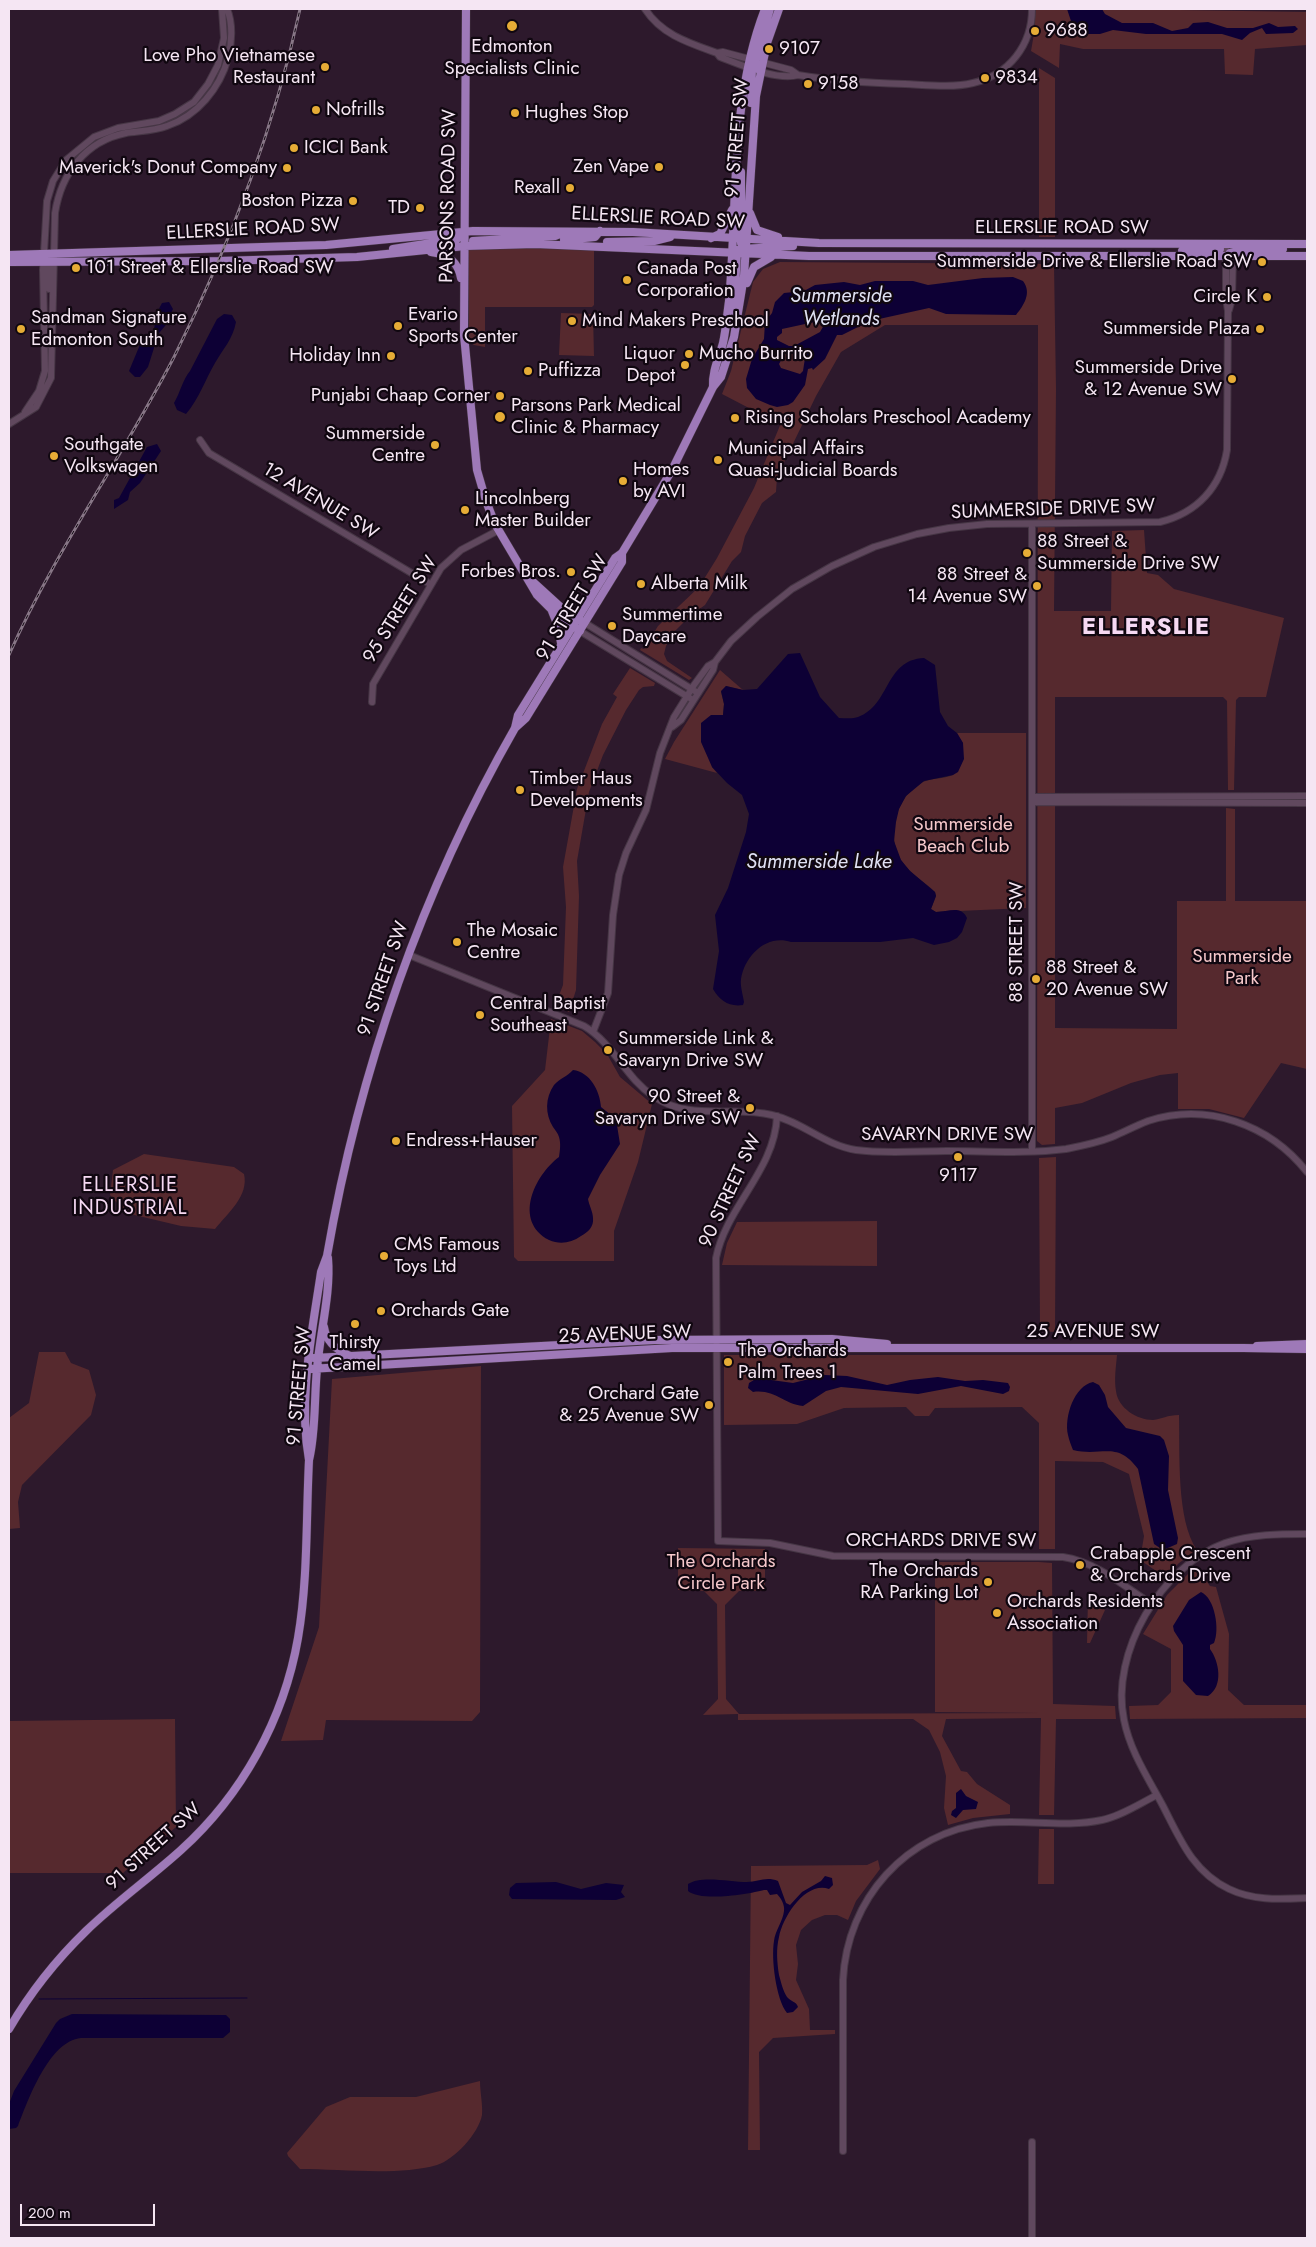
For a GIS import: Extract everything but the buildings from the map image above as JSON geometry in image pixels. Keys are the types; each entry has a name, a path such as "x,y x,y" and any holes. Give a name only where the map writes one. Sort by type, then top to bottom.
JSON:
{"main road":[{"name":"PARSONS ROAD SW","path":"466,9 464,342 476,461 486,501 499,530 530,580 537,595 552,610 574,622"},
{"name":"91 STREET SW","path":"713,387 718,383 726,365 741,302 741,248 732,239 738,142 764,9"},
{"path":"754,65 770,9"},
{"name":"91 STREET SW","path":"9,2029 35,1990 70,1948 118,1903 181,1850 208,1822 238,1784 262,1743 285,1688 298,1638 303,1588 309,1460 306,1409 313,1368 321,1272 328,1256 344,1174 363,1098 383,1030 409,956 451,853 515,728 518,715 574,622 615,558 622,553 672,470 713,387 714,371 726,326 748,207 754,122 754,65 779,9"},
{"path":"726,365 741,248 741,160 738,142"},
{"path":"710,238 720,234 734,204"},
{"path":"748,207 754,226 759,231 770,236 863,243"},
{"name":"ELLERSLIE ROAD SW","path":"9,262 326,245 465,231 569,230 676,235 732,239 741,248"},
{"path":"465,246 473,240 554,236 569,230"},
{"path":"382,254 394,249 457,239 465,231"},
{"path":"535,244 595,237 600,231"},
{"path":"600,246 609,241 654,242 676,235"},
{"name":"ELLERSLIE ROAD SW","path":"863,243 1230,250 1307,256"},
{"path":"741,248 863,243"},
{"name":"ELLERSLIE ROAD SW","path":"9,255 49,259 219,261 382,254 465,246 535,244 741,248 779,254 1138,255 1159,252 1230,250"},
{"path":"1230,250 1307,245"},
{"path":"417,252 441,254 451,259 458,268 464,292"},
{"path":"741,302 748,277 754,267 765,258 779,254"},
{"name":"91 STREET SW","path":"515,728 526,718 585,623 622,562 622,553"},
{"name":"PARSONS ROAD SW","path":"530,580 566,612 574,622"},
{"path":"552,610 558,626 561,644"},
{"path":"574,622 585,623"},
{"path":"574,622 580,631"},
{"name":"91 STREET SW","path":"314,1358 329,1274 328,1256"},
{"path":"323,1314 327,1338 332,1345 352,1356"},
{"name":"25 AVENUE SW","path":"314,1358 655,1340 716,1339 832,1340 944,1348"},
{"name":"25 AVENUE SW","path":"1243,1348 1269,1344 1307,1344"},
{"name":"25 AVENUE SW","path":"313,1368 625,1350 716,1348 1307,1349"}],"street":[{"path":"9,424 36,407 51,378 53,313 47,200 53,181 66,160 86,142 103,132 159,121 194,102 208,84 218,65 224,38 222,9"},
{"path":"21,417 39,391 45,371 49,259 58,195 68,174 90,149 108,139 127,133 168,126 199,107 216,87 224,69 230,46 230,23 227,9"},
{"path":"645,9 665,31 686,42 717,53 722,52 791,77 798,75 865,83 958,85 981,81 1004,68 1021,51 1029,32 1032,9"},
{"name":"SUMMERSIDE DRIVE SW","path":"593,1032 608,993 614,909 619,875 626,853 644,818 658,757 672,726 681,720 690,698 713,670 715,662 743,629 775,602 810,578 853,556 889,542 938,530 977,524 1160,522 1187,512 1207,496 1220,476 1227,450 1228,312 1226,298 1230,250"},
{"name":"12 AVENUE SW","path":"200,440 209,453 430,584"},
{"name":"88 STREET SW","path":"1032,524 1032,1151"},
{"name":"95 STREET SW","path":"372,702 373,684 430,584 452,556 499,530"},
{"path":"585,623 695,691"},
{"path":"580,631 690,698"},
{"path":"1032,799 1307,796"},
{"path":"1032,799 1307,803"},
{"name":"SAVARYN DRIVE SW","path":"409,956 571,1020 593,1032 610,1047 638,1084 651,1095 670,1106 696,1112 757,1113 777,1116 798,1124 828,1142 855,1150 1032,1151 1080,1146 1111,1138 1158,1119 1198,1114 1232,1120 1256,1129 1287,1150 1307,1172"},
{"name":"90 STREET SW","path":"718,1541 716,1253 725,1231 768,1154 777,1116"},
{"path":"1307,1534 1259,1535 1217,1546 1184,1568 1170,1581 1136,1632 1128,1651 1123,1672 1121,1697 1124,1721 1132,1746 1188,1854 1201,1870 1230,1890 1253,1897 1307,1898"},
{"name":"ORCHARDS DRIVE SW","path":"718,1541 770,1543 812,1553 837,1556 1063,1557 1084,1562 1098,1569 1153,1605"},
{"path":"843,2151 843,1980 845,1955 858,1916 883,1877 916,1847 942,1834 964,1827 998,1822 1085,1822 1102,1820 1157,1795"},
{"path":"1032,2142 1032,2238"}],"green space":[{"path":"1035,9 1180,9 1307,12 1307,45 1255,49 1253,75 1225,74 1224,49 1083,49 1060,44 1059,68 1031,51 1035,28"},
{"path":"1039,68 1055,78 1055,237 1039,237"},
{"path":"469,248 594,248 594,305 592,307 485,307 485,347 474,345 469,341"},
{"name":"Summerside Park","path":"780,262 1054,264 1056,389 1054,611 1111,611 1112,531 1144,530 1147,573 1158,575 1174,589 1284,618 1266,697 1239,697 1236,700 1234,790 1228,790 1227,701 1223,697 1055,697 1055,1028 1177,1029 1177,901 1226,901 1226,808 1235,809 1235,901 1307,901 1307,1069 1281,1063 1244,1118 1209,1109 1178,1109 1178,1073 1160,1075 1131,1083 1082,1103 1055,1108 1055,1144 1042,1145 1037,1141 1038,325 885,325 841,352 816,396 777,477 776,492 762,503 745,536 741,552 732,561 705,605 691,615 675,631 666,646 664,654 667,661 692,678 689,680 640,650 641,648 644,649 658,626 699,587 717,558 754,488 781,423 722,394 731,371 753,282 763,269"},
{"path":"561,313 593,314 594,356 559,355"},
{"path":"630,668 655,683 654,686 643,687 639,690 626,710 603,755 589,792 577,861 579,896 576,990 569,1012 555,1006 563,985 566,907 563,867 577,789 602,724 617,697 613,694"},
{"path":"720,670 743,690 726,686 721,692 724,704 723,715 711,715 712,767 717,773 665,759 674,742"},
{"name":"Summerside Beach Club","path":"957,733 1026,733 1026,908 936,912 931,909 936,896 935,892 909,870 901,860 897,850 894,840 894,828 900,806 906,796 923,782 953,775 963,743"},
{"path":"551,1019 582,1031 607,1054 620,1077 652,1104 638,1162 614,1231 614,1261 518,1261 514,1257 512,1106 545,1070"},
{"path":"144,1154 234,1167 244,1174 243,1190 236,1204 215,1229 181,1226 126,1213 110,1195 113,1170"},
{"path":"1056,1157 1055,1332 1040,1331 1039,1158"},
{"path":"877,1221 877,1266 722,1265 727,1243 737,1222"},
{"path":"39,1352 65,1352 71,1363 89,1370 96,1395 91,1415 22,1485 18,1502 20,1528 9,1529 9,1418 29,1403"},
{"path":"724,1355 1117,1355 1116,1391 1124,1408 1141,1418 1153,1420 1179,1415 1182,1504 1190,1537 1197,1550 1179,1563 1165,1577 1140,1560 1144,1536 1129,1474 1103,1462 1055,1461 1055,1549 1039,1549 1039,1423 1022,1407 935,1408 929,1416 915,1416 906,1407 844,1408 797,1424 724,1425"},
{"path":"481,1366 480,1712 472,1721 326,1720 323,1740 281,1741 319,1627 332,1379"},
{"name":"The Orchards Circle Park","path":"678,1548 765,1549 765,1591 739,1591 725,1605 726,1699 739,1714 1038,1713 935,1712 935,1562 1039,1562 1052,1563 1053,1704 1115,1706 1116,1719 1056,1719 1054,1815 1039,1815 1041,1718 946,1719 942,1736 961,1771 967,1772 977,1784 1010,1805 1010,1814 973,1818 948,1825 944,1808 946,1776 940,1752 929,1730 913,1719 738,1720 738,1714 703,1715 718,1699 717,1604 704,1591 678,1590"},
{"path":"1196,1566 1210,1586 1216,1587 1229,1634 1228,1690 1244,1705 1307,1705 1307,1718 1130,1719 1129,1706 1158,1705 1171,1692 1171,1649 1143,1634 1167,1595"},
{"path":"1088,1597 1105,1610 1090,1643 1087,1643"},
{"path":"175,1719 176,1827 123,1873 9,1873 9,1721"},
{"path":"1039,1829 1054,1829 1054,1884 1038,1884"},
{"path":"878,1860 880,1869 856,1901 848,1920 837,1915 825,1915 812,1920 801,1930 796,1945 798,1964 796,1980 809,2009 810,2030 835,2030 835,2034 773,2038 759,2052 760,2150 748,2150 751,1866 867,1865"},
{"path":"480,2081 482,2115 476,2130 458,2152 437,2165 388,2171 300,2169 288,2156 287,2153 326,2107 350,2097 416,2097"}],"water":[{"path":"1067,9 1102,9 1105,14 1122,23 1153,23 1172,31 1188,28 1193,23 1208,22 1227,28 1253,28 1269,23 1278,27 1295,26 1298,29 1293,33 1266,34 1262,28 1250,33 1242,40 1222,34 1146,34 1113,30 1100,34 1088,34 1079,31 1072,24"},
{"name":"Summerside Wetlands","path":"1013,277 1023,281 1027,290 1026,299 1016,315 946,314 929,308 870,321 842,335 837,335 825,359 813,370 812,368 808,369 805,385 793,402 788,405 777,407 770,405 756,399 747,388 746,379 752,359 764,339 765,322 772,313 775,302 784,293 804,291 815,285 844,282 860,285 875,281 913,281 928,285 983,278","holes":["819,321 824,325 820,332 794,346 789,346 777,340 777,337 782,333 782,329","791,350 802,353 805,358 803,371 800,374 781,368 779,364 786,352"]},
{"path":"169,302 173,309 165,326 154,339 154,348 148,367 140,377 135,377 129,371 144,335 152,334 162,303"},
{"path":"224,314 232,315 236,322 233,334 211,369 195,402 186,414 177,410 174,403 185,378 217,319"},
{"path":"157,444 161,451 140,483 130,492 128,500 114,509 114,500 119,498 147,447"},
{"name":"Summerside Lake","path":"800,653 820,697 839,718 856,718 869,711 877,703 894,674 901,666 924,658 935,665 940,712 948,726 957,733 963,743 964,759 958,772 953,775 924,781 906,796 899,809 894,841 901,860 910,871 935,892 936,896 931,909 936,912 958,910 967,918 962,932 957,938 934,945 913,938 880,942 774,941 759,949 747,962 741,979 744,1002 743,1005 733,1005 722,1000 713,989 719,951 715,915 728,888 746,832 749,814 742,795 712,767 701,742 701,723 711,715 723,715 724,704 721,691 726,686 743,690 757,689 788,654"},
{"path":"573,1070 589,1078 599,1095 601,1107 616,1119 620,1144 600,1175 588,1199 593,1216 590,1229 573,1240 557,1242 549,1240 538,1232 532,1222 531,1198 542,1175 559,1157 559,1137 550,1122 547,1111 549,1095 554,1085"},
{"path":"825,1375 847,1376 887,1385 938,1377 965,1381 983,1380 1008,1383 1010,1387 1009,1391 1003,1394 961,1386 918,1394 841,1387 826,1391 803,1406 790,1403 767,1393 753,1392 748,1388 749,1383 757,1378 793,1383"},
{"path":"1093,1382 1099,1385 1105,1395 1108,1407 1126,1428 1160,1436 1164,1440 1169,1456 1168,1490 1178,1538 1177,1544 1163,1550 1154,1544 1138,1469 1130,1460 1116,1452 1083,1452 1073,1450 1067,1428 1069,1411 1081,1389"},
{"path":"1201,1592 1206,1595 1213,1607 1216,1623 1216,1637 1214,1643 1210,1645 1210,1649 1218,1667 1218,1680 1213,1692 1208,1696 1196,1695 1183,1681 1183,1645 1173,1626 1189,1600"},
{"path":"961,1789 966,1796 978,1802 976,1809 963,1810 956,1818 951,1815 952,1811 956,1808 956,1793"},
{"path":"825,1876 832,1878 833,1885 829,1889 820,1888 804,1895 791,1910 781,1929 777,1946 779,1975 787,1997 798,2007 793,2012 787,2013 777,1989 774,1968 774,1941 784,1909 777,1894 770,1895 767,1890 764,1890 725,1896 703,1896 688,1891 688,1884 708,1879 747,1882 766,1879 774,1880 778,1881 786,1903 790,1905 802,1892 821,1881"},
{"path":"556,1882 581,1889 606,1883 624,1885 621,1892 625,1897 616,1900 512,1899 509,1895 510,1888 516,1883"},
{"path":"72,2014 226,2015 230,2019 230,2032 223,2038 81,2038 70,2042 59,2049 50,2060 41,2073 18,2126 9,2129 9,2104 14,2091 56,2023 60,2019"}],"waterway":[{"path":"39,1999 247,1998"}],"railway":[{"path":"9,655 47,579 154,395 213,273 248,187 263,143 277,99 300,9"}],"place":[{"name":"Edmonton Specialists Clinic","path":"512,26"},
{"name":"9688","path":"1035,31"},
{"name":"9107","path":"769,49"},
{"name":"Love Pho Vietnamese Restaurant","path":"325,67"},
{"name":"9834","path":"985,78"},
{"name":"9158","path":"808,84"},
{"name":"Nofrills","path":"316,110"},
{"name":"Hughes Stop","path":"515,113"},
{"name":"ICICI Bank","path":"294,148"},
{"name":"Zen Vape","path":"659,167"},
{"name":"Maverick's Donut Company","path":"287,168"},
{"name":"Rexall","path":"570,188"},
{"name":"Boston Pizza","path":"353,201"},
{"name":"TD","path":"420,208"},
{"name":"Summerside Drive & Ellerslie Road SW","path":"1262,262"},
{"name":"101 Street & Ellerslie Road SW","path":"76,268"},
{"name":"Canada Post Corporation","path":"627,280"},
{"name":"Circle K","path":"1267,297"},
{"name":"Mind Makers Preschool","path":"572,321"},
{"name":"Evario Sports Center","path":"398,326"},
{"name":"Sandman Signature Edmonton South","path":"21,329"},
{"name":"Summerside Plaza","path":"1260,329"},
{"name":"Mucho Burrito","path":"689,354"},
{"name":"Holiday Inn","path":"391,356"},
{"name":"Liquor Depot","path":"685,365"},
{"name":"Puffizza","path":"528,371"},
{"name":"Summerside Drive & 12 Avenue SW","path":"1232,379"},
{"name":"Punjabi Chaap Corner","path":"500,396"},
{"name":"Parsons Park Medical Clinic & Pharmacy","path":"500,417"},
{"name":"Rising Scholars Preschool Academy","path":"735,418"},
{"name":"Summerside Centre","path":"435,445"},
{"name":"Southgate Volkswagen","path":"54,456"},
{"name":"Municipal Affairs Quasi-Judicial Boards","path":"718,460"},
{"name":"Homes by AVI","path":"623,481"},
{"name":"Lincolnberg Master Builder","path":"465,510"},
{"name":"88 Street & Summerside Drive SW","path":"1027,553"},
{"name":"Forbes Bros.","path":"571,572"},
{"name":"Alberta Milk","path":"641,584"},
{"name":"88 Street & 14 Avenue SW","path":"1037,586"},
{"name":"Summertime Daycare","path":"612,626"},
{"name":"Timber Haus Developments","path":"520,790"},
{"name":"The Mosaic Centre","path":"457,942"},
{"name":"88 Street & 20 Avenue SW","path":"1036,979"},
{"name":"Central Baptist Southeast","path":"480,1015"},
{"name":"Summerside Link & Savaryn Drive SW","path":"608,1050"},
{"name":"90 Street & Savaryn Drive SW","path":"750,1108"},
{"name":"Endress+Hauser","path":"396,1141"},
{"name":"9117","path":"958,1157"},
{"name":"CMS Famous Toys Ltd","path":"384,1256"},
{"name":"Orchards Gate","path":"381,1311"},
{"name":"Thirsty Camel","path":"355,1324"},
{"name":"The Orchards Palm Trees 1","path":"728,1362"},
{"name":"Orchard Gate & 25 Avenue SW","path":"709,1405"},
{"name":"Crabapple Crescent & Orchards Drive","path":"1080,1565"},
{"name":"The Orchards RA Parking Lot","path":"988,1582"},
{"name":"Orchards Residents Association","path":"997,1613"}],"district":[{"name":"ELLERSLIE","path":"1146,628"},
{"name":"ELLERSLIE INDUSTRIAL","path":"130,1198"}]}
